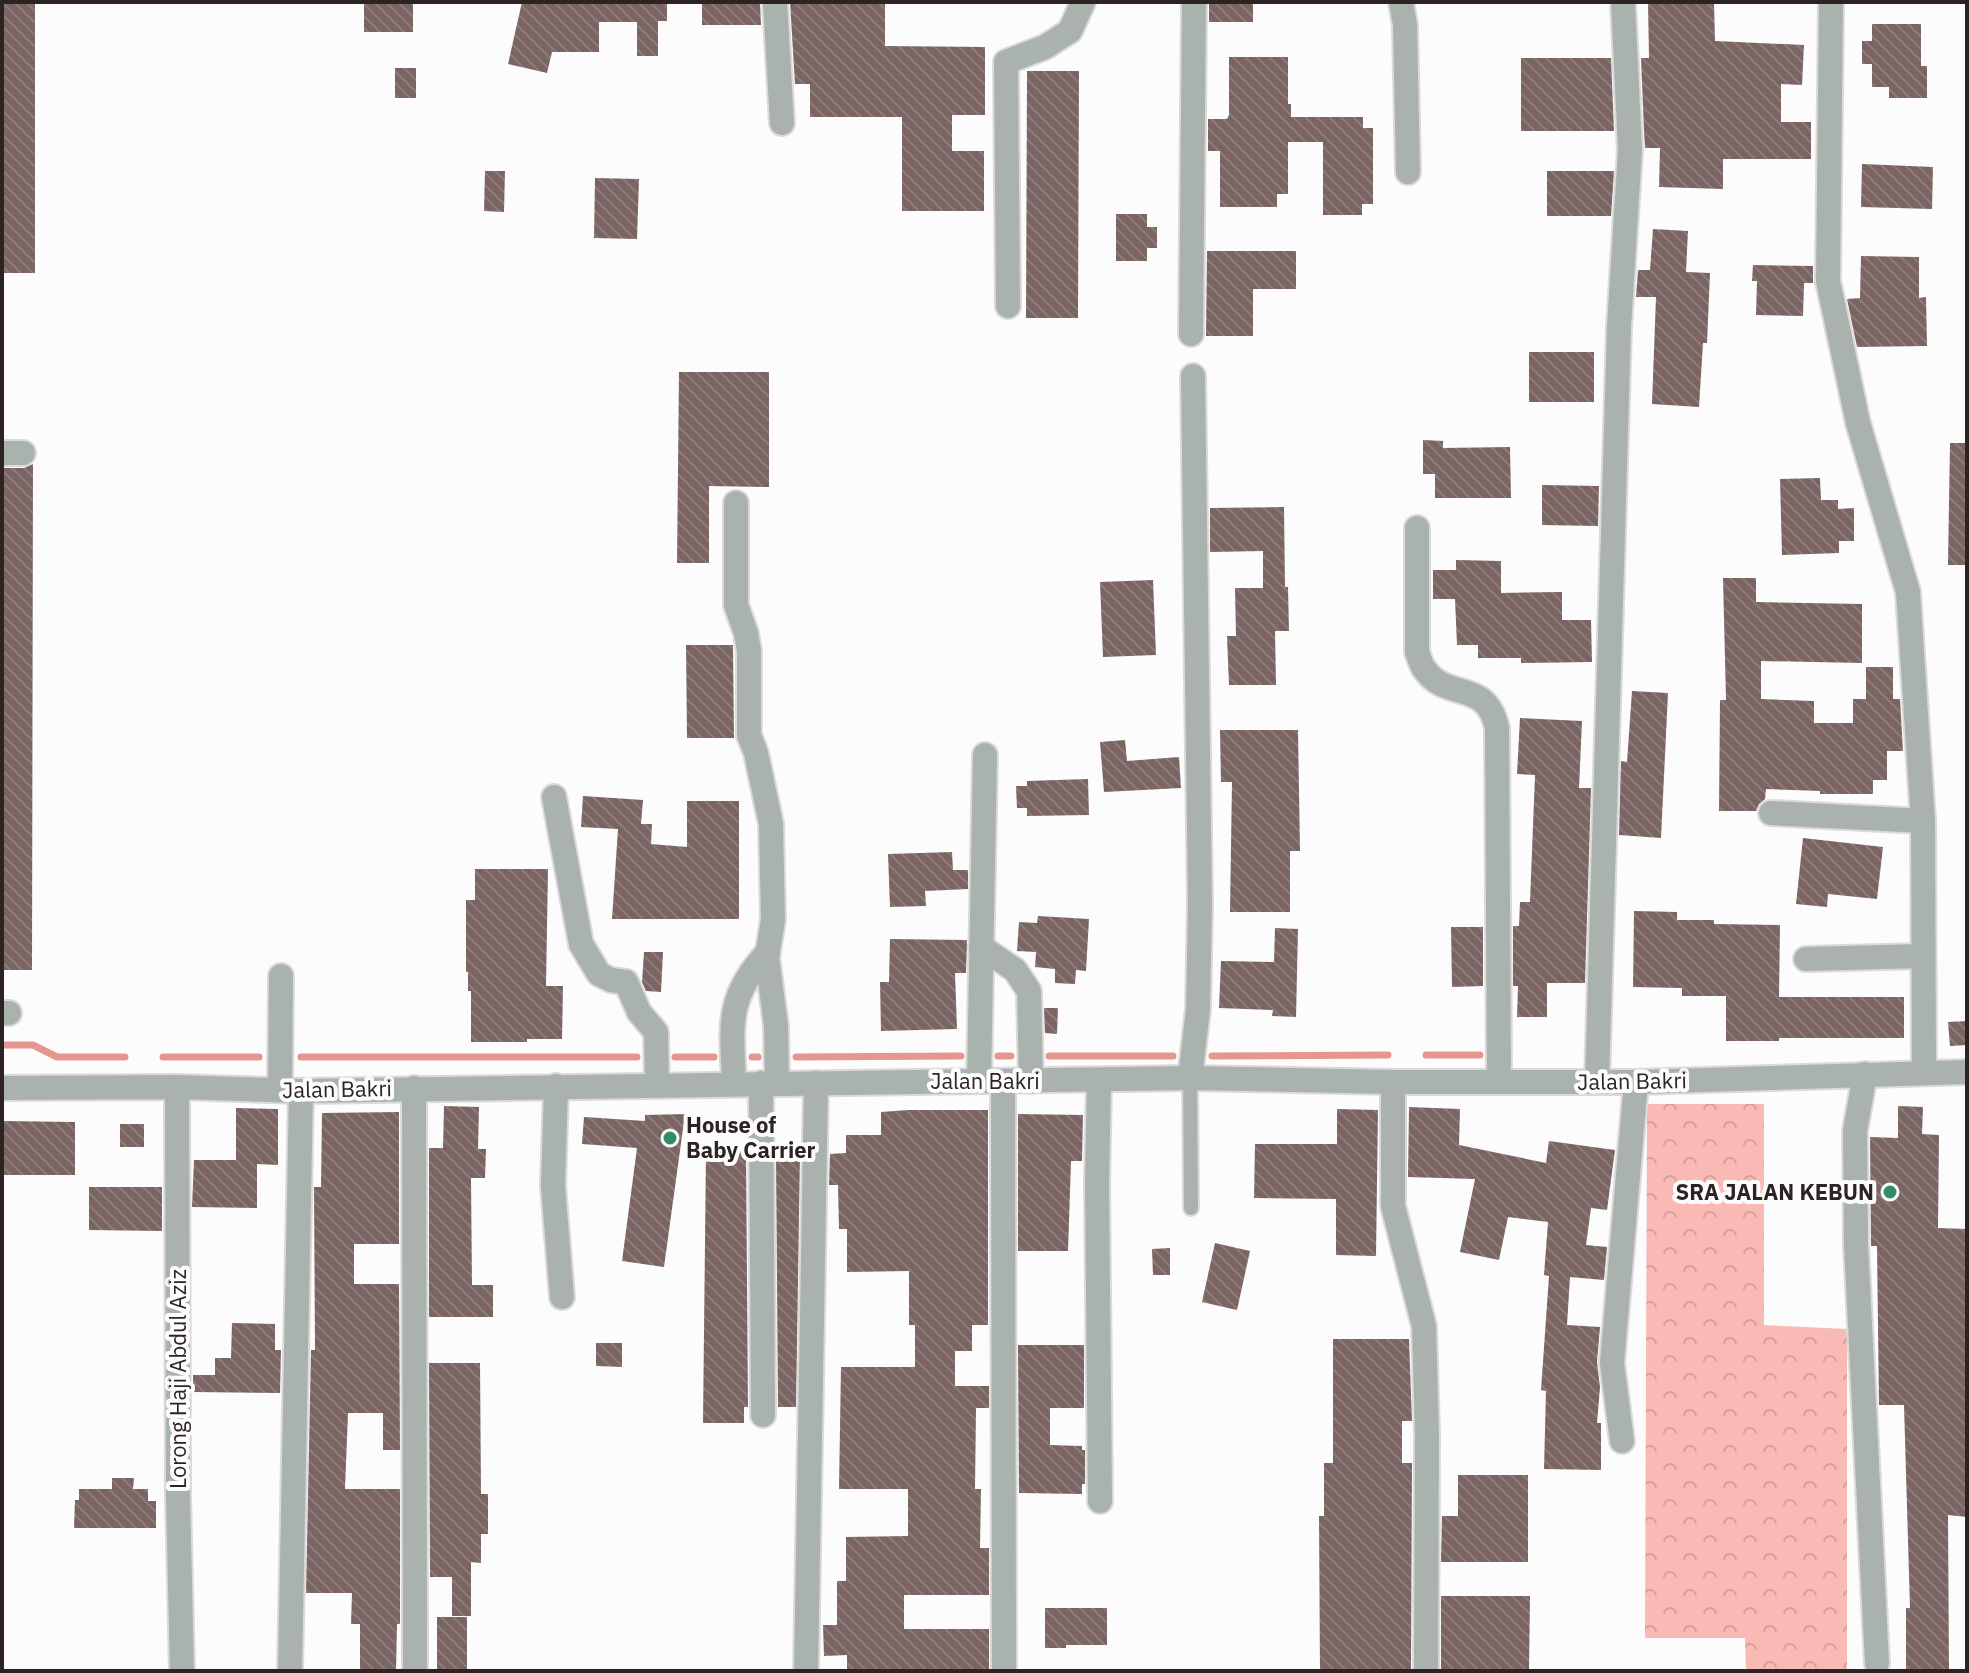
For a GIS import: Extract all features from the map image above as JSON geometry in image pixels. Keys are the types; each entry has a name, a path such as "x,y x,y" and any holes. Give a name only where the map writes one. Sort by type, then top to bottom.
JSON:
{"street":[{"path":"775,2 782,123"},
{"path":"1008,306 1006,62 1045,47 1070,31 1083,2"},
{"path":"1191,334 1194,2"},
{"path":"1401,2 1405,25 1408,172"},
{"path":"1597,1082 1618,342 1630,150 1623,2"},
{"path":"1831,2 1828,281 1858,423 1908,592 1923,821 1924,1072"},
{"path":"1190,1078 1198,1009 1200,904 1193,376"},
{"path":"736,503 736,605 749,651 749,735 756,753 771,824 773,920 768,952 776,1026 769,1083 763,1415"},
{"path":"1417,528 1417,652 1425,670 1438,682 1481,697 1494,712 1497,728 1499,1082"},
{"path":"985,755 981,947 991,1081 1004,1671"},
{"path":"554,797 581,944 599,974 626,982 639,1012 656,1032 657,1085"},
{"path":"1771,813 1923,821"},
{"path":"981,947 1015,970 1029,991 1031,1081"},
{"path":"734,1084 732,1015 739,992 752,969 768,952"},
{"path":"1806,959 1922,956"},
{"path":"281,976 290,1090 290,1671"},
{"name":"Jalan Bakri","path":"2,1088 290,1090 1190,1078 1636,1082 1967,1072"},
{"path":"1865,1074 1855,1131 1856,1245 1877,1663"},
{"path":"1099,1081 1100,1501"},
{"path":"1393,1082 1393,1206 1424,1326 1426,1671"},
{"path":"1622,1441 1612,1363 1636,1082"},
{"path":"806,1671 816,1083"},
{"path":"556,1086 553,1186 562,1297"},
{"name":"Lorong Haji Abdul Aziz","path":"177,1087 178,1496 182,1671"},
{"path":"414,1088 415,1671"}],"lane":[{"path":"1190,1078 1191,1208"}],"green space":[{"path":"1647,1104 1764,1104 1764,1325 1847,1329 1847,1671 1746,1671 1745,1638 1645,1638"}],"building":[{"path":"2,2 35,2 35,273 2,273"},
{"path":"364,2 413,2 413,32 364,32"},
{"path":"522,2 667,2 667,21 658,21 658,56 637,56 637,22 599,22 599,52 552,52 547,73 508,64"},
{"path":"702,2 760,2 761,25 702,25"},
{"path":"790,2 885,2 885,46 985,47 985,115 952,115 952,151 984,151 984,211 902,211 902,117 810,117 810,84 795,84"},
{"path":"1209,2 1253,2 1253,22 1209,22"},
{"path":"1648,2 1714,2 1715,41 1804,45 1802,85 1781,84 1781,122 1811,122 1811,159 1723,159 1723,189 1659,187 1660,148 1645,148 1641,58 1649,58"},
{"path":"1872,24 1921,24 1921,66 1927,66 1927,98 1889,98 1889,87 1872,87 1872,64 1862,64 1862,41 1872,41"},
{"path":"1229,57 1288,57 1291,117 1363,117 1363,128 1373,128 1373,204 1362,204 1362,215 1323,215 1323,142 1288,142 1288,194 1277,194 1277,207 1220,207 1220,151 1208,151 1208,119 1227,119 1229,115"},
{"path":"1521,58 1611,58 1614,131 1521,131"},
{"path":"395,68 416,68 416,98 395,98"},
{"path":"1027,71 1079,71 1078,318 1026,318"},
{"path":"1862,164 1933,167 1932,209 1861,207"},
{"path":"485,171 505,171 504,212 484,211"},
{"path":"1547,171 1614,171 1611,216 1547,216"},
{"path":"595,178 639,179 637,239 594,238"},
{"path":"1116,214 1147,214 1147,227 1157,227 1157,248 1147,248 1147,261 1116,261"},
{"path":"1653,229 1688,231 1686,272 1710,273 1707,343 1703,343 1699,407 1652,404 1656,297 1636,297 1638,270 1650,270"},
{"path":"1207,251 1296,251 1296,289 1253,289 1253,336 1206,336"},
{"path":"1861,256 1919,257 1919,298 1926,297 1927,346 1857,347 1847,299 1860,298"},
{"path":"1753,265 1813,266 1813,283 1804,283 1803,316 1756,315 1757,281 1752,281"},
{"path":"1529,352 1594,352 1594,402 1529,402"},
{"path":"679,372 769,372 769,487 709,486 709,563 677,563"},
{"path":"1423,440 1443,441 1443,448 1510,447 1511,498 1435,498 1435,474 1423,474"},
{"path":"1950,443 1967,443 1967,565 1948,565"},
{"path":"33,464 32,970 2,970 2,468 24,468"},
{"path":"1820,478 1821,500 1838,500 1838,509 1854,508 1854,541 1839,541 1839,553 1782,555 1780,479"},
{"path":"1542,485 1599,486 1598,526 1542,525"},
{"path":"1284,507 1289,631 1275,631 1276,685 1229,685 1227,636 1236,636 1235,588 1263,588 1263,551 1210,552 1210,508"},
{"path":"1456,560 1501,561 1501,593 1562,592 1562,620 1591,620 1592,662 1521,663 1521,658 1478,658 1478,645 1457,645 1455,599 1433,599 1433,570 1456,570"},
{"path":"1723,578 1756,578 1756,602 1862,604 1862,663 1761,661 1761,699 1814,701 1814,723 1853,723 1853,699 1866,699 1866,667 1893,667 1893,699 1900,699 1903,751 1887,751 1887,780 1873,780 1873,794 1820,794 1820,791 1766,789 1765,799 1756,811 1719,811 1720,700 1726,700"},
{"path":"1153,580 1156,655 1103,657 1100,582"},
{"path":"686,645 733,645 734,738 687,738"},
{"path":"1632,691 1668,693 1661,838 1619,835 1621,761 1627,762"},
{"path":"1520,718 1582,721 1579,788 1591,788 1585,983 1547,983 1547,1017 1517,1017 1518,986 1513,986 1513,926 1519,926 1520,902 1530,902 1535,775 1517,774"},
{"path":"1220,730 1298,730 1300,851 1290,851 1290,912 1230,912 1232,782 1221,782"},
{"path":"1125,740 1127,761 1179,757 1181,788 1104,792 1100,742"},
{"path":"1088,779 1089,815 1027,816 1027,808 1017,808 1016,786 1027,786 1027,781"},
{"path":"583,796 643,800 641,824 652,824 651,844 687,847 687,801 739,801 739,919 612,919 618,829 581,827"},
{"path":"1803,838 1883,847 1877,899 1828,894 1827,907 1796,904"},
{"path":"952,852 953,870 968,870 968,889 925,891 926,906 890,907 888,854"},
{"path":"475,869 548,869 546,986 563,986 562,1039 471,1042 471,991 468,991 466,972 466,900 475,900"},
{"path":"1634,911 1677,912 1677,920 1714,920 1714,924 1780,925 1779,997 1904,997 1904,1038 1726,1041 1726,996 1682,996 1682,988 1633,987"},
{"path":"1038,916 1089,919 1086,971 1076,970 1075,984 1055,983 1055,969 1035,967 1036,952 1017,951 1019,922 1037,923"},
{"path":"1451,927 1483,927 1483,986 1452,987"},
{"path":"1275,928 1298,929 1296,1017 1272,1016 1273,1010 1219,1008 1221,961 1274,962"},
{"path":"890,939 967,940 966,973 955,973 957,1029 881,1031 880,982 889,982"},
{"path":"644,952 663,952 661,992 646,991 642,982"},
{"path":"1044,1008 1058,1008 1057,1034 1045,1033"},
{"path":"1967,1021 1967,1045 1950,1046 1948,1022"},
{"path":"444,1106 479,1107 478,1149 486,1149 485,1178 471,1178 472,1285 493,1285 493,1317 429,1317 429,1148 443,1148"},
{"path":"1898,1106 1923,1107 1922,1134 1939,1135 1938,1228 1967,1229 1967,1517 1948,1515 1949,1671 1906,1671 1906,1608 1910,1608 1904,1405 1879,1405 1877,1246 1871,1246 1870,1137 1898,1138"},
{"path":"1409,1107 1460,1109 1459,1145 1546,1163 1549,1141 1615,1150 1607,1210 1591,1208 1586,1245 1607,1247 1604,1280 1570,1277 1567,1325 1600,1327 1597,1423 1601,1423 1601,1470 1544,1469 1546,1391 1541,1390 1549,1276 1544,1275 1548,1222 1508,1217 1499,1260 1460,1252 1475,1179 1408,1177"},
{"path":"236,1108 278,1109 278,1165 257,1164 257,1208 192,1207 194,1160 236,1160"},
{"path":"1337,1109 1378,1110 1376,1256 1336,1255 1336,1199 1254,1198 1255,1144 1337,1144"},
{"path":"988,1110 988,1325 972,1325 972,1351 955,1351 955,1386 989,1386 989,1408 976,1408 975,1489 981,1489 980,1548 989,1548 989,1595 904,1595 904,1629 989,1629 989,1671 847,1671 847,1655 824,1656 823,1625 837,1625 837,1581 846,1581 846,1537 908,1536 908,1489 839,1489 841,1367 915,1367 915,1325 909,1325 909,1271 847,1272 847,1229 839,1229 838,1185 829,1185 830,1154 846,1153 846,1135 881,1135 881,1112"},
{"path":"399,1112 399,1244 354,1244 354,1284 399,1284 400,1450 383,1450 383,1413 348,1413 345,1489 400,1489 400,1624 397,1624 396,1671 360,1671 360,1624 351,1624 352,1593 306,1593 311,1350 315,1350 314,1187 321,1187 322,1113"},
{"path":"685,1114 664,1267 622,1261 637,1148 582,1144 584,1117 645,1121 645,1115"},
{"path":"1018,1114 1083,1115 1082,1161 1071,1161 1068,1251 1018,1251"},
{"path":"2,1121 75,1122 75,1175 2,1175"},
{"path":"120,1124 144,1124 144,1147 120,1147"},
{"path":"706,1150 746,1151 748,1407 744,1407 744,1423 703,1423"},
{"path":"776,1153 800,1153 796,1407 778,1407"},
{"path":"89,1187 162,1187 162,1231 89,1230"},
{"path":"1215,1243 1250,1251 1237,1310 1202,1302"},
{"path":"1170,1248 1170,1275 1153,1275 1152,1249"},
{"path":"232,1323 275,1324 275,1350 281,1350 280,1393 193,1392 193,1375 215,1375 215,1358 231,1358"},
{"path":"1333,1339 1409,1339 1412,1421 1402,1421 1402,1463 1412,1463 1411,1671 1320,1671 1319,1516 1324,1516 1324,1463 1333,1463"},
{"path":"596,1343 622,1343 622,1367 596,1366"},
{"path":"1018,1345 1084,1345 1084,1408 1050,1408 1050,1445 1082,1446 1085,1450 1082,1494 1019,1493"},
{"path":"429,1363 480,1363 481,1494 488,1494 488,1534 481,1534 481,1563 471,1562 471,1616 452,1616 452,1577 430,1577"},
{"path":"1458,1475 1528,1475 1528,1562 1441,1562 1442,1516 1458,1516"},
{"path":"112,1478 134,1478 133,1489 148,1489 148,1501 156,1501 156,1528 74,1528 75,1500 79,1500 79,1489 112,1489"},
{"path":"1441,1596 1530,1596 1529,1671 1441,1671"},
{"path":"1045,1608 1107,1608 1107,1645 1045,1648"},
{"path":"437,1617 467,1617 467,1671 437,1671"}],"waterway":[{"path":"2,1045 33,1045 57,1057 125,1057"},
{"path":"1212,1056 1388,1055"},
{"path":"1426,1055 1480,1055"},
{"path":"796,1057 961,1056"},
{"path":"998,1056 1011,1056"},
{"path":"1049,1056 1173,1056"},
{"path":"163,1057 259,1057"},
{"path":"301,1057 637,1057"},
{"path":"675,1057 714,1057"},
{"path":"752,1057 758,1057"}],"place":[{"name":"House of Baby Carrier","path":"670,1138"},
{"name":"SRA JALAN KEBUN","path":"1890,1192"}]}
